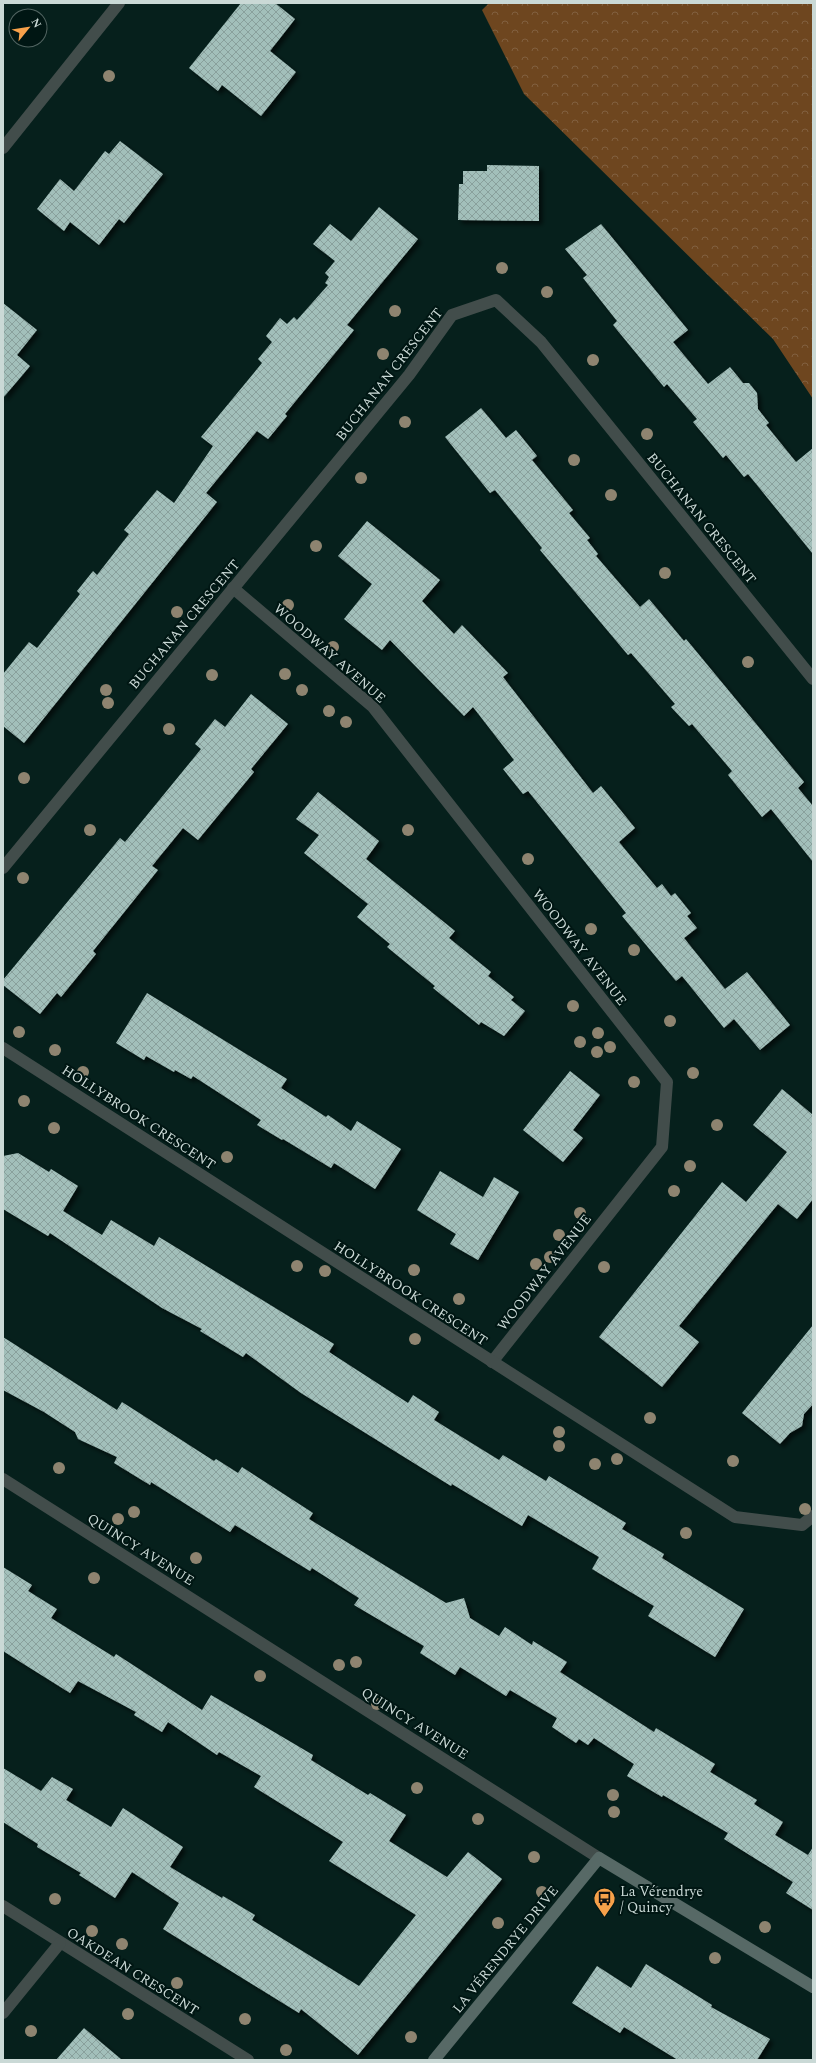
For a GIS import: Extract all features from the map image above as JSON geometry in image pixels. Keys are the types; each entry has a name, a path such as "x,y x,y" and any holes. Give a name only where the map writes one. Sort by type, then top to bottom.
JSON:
{"street":[{"path":"3,148 119,3"},
{"name":"BUCHANAN CRESCENT","path":"3,868 409,375 452,315 496,300 541,342 813,679"},
{"name":"WOODWAY AVENUE","path":"233,588 373,707 667,1082 662,1147 492,1362"},
{"name":"HOLLYBROOK CRESCENT","path":"3,1048 735,1516 802,1526 813,1516"},
{"name":"QUINCY AVENUE","path":"3,1479 599,1858 813,1987"},
{"name":"LA VÉRENDRYE DRIVE","path":"434,2060 599,1858"},
{"name":"OAKDEAN CRESCENT","path":"3,1906 248,2060"},
{"path":"3,2013 60,1943"}],"green space":[{"path":"489,3 813,3 813,399 773,339 524,94 482,10"}],"building":[{"path":"241,3 275,3 295,19 270,51 296,72 261,116 222,85 218,91 189,68"},
{"path":"120,141 163,174 124,223 119,219 99,245 70,222 64,231 37,209 60,179 74,191 105,151 109,154"},
{"path":"487,165 539,166 539,221 458,220 459,184 463,184 463,171 487,171"},
{"path":"379,207 418,239 347,325 354,330 285,414 287,416 268,439 257,431 206,493 217,502 24,743 3,726 3,674 29,642 37,648 80,594 77,591 93,571 97,575 129,534 124,530 157,490 174,503 213,446 201,437 262,363 258,359 272,342 266,336 280,318 287,324 294,317 297,320 328,285 325,283 329,277 325,273 335,261 313,244 330,224 351,241"},
{"path":"601,224 688,330 673,342 708,384 730,367 743,383 749,383 757,393 758,409 769,423 766,425 796,462 813,448 813,554 748,474 744,477 726,455 723,458 693,422 697,419 667,384 664,387 613,325 617,321 583,278 587,275 565,249"},
{"path":"3,303 37,330 17,355 30,366 3,398"},
{"path":"481,408 506,438 516,430 537,456 532,460 573,510 569,513 590,538 587,540 598,554 596,556 640,607 649,599 684,641 686,639 804,782 798,788 813,806 813,862 771,809 762,817 728,775 732,771 692,724 689,726 671,707 675,704 631,653 628,655 540,550 542,548 495,490 490,493 445,437"},
{"path":"367,521 440,580 422,601 454,634 462,625 508,673 503,677 593,793 601,786 635,828 619,842 657,888 662,884 671,896 675,893 691,913 687,916 697,928 684,938 725,989 747,972 790,1025 760,1050 734,1019 724,1028 682,976 676,981 622,916 626,913 528,791 523,794 503,769 514,760 473,707 464,716 390,640 382,650 344,619 372,584 338,556"},
{"path":"251,694 288,724 251,769 254,772 198,840 183,828 152,866 158,870 93,951 96,954 61,997 57,993 40,1014 3,985 3,980 120,838 125,842 201,749 195,744 215,719 225,727"},
{"path":"318,792 379,841 366,859 455,931 449,938 491,972 488,976 514,997 511,1000 525,1011 504,1036 481,1022 479,1025 433,988 435,986 387,947 390,944 357,917 368,904 304,853 319,835 296,819"},
{"path":"147,993 287,1079 281,1088 326,1117 328,1115 351,1131 357,1121 401,1149 375,1189 334,1163 331,1168 257,1125 261,1120 193,1076 191,1079 175,1070 174,1072 146,1056 144,1060 116,1043"},
{"path":"570,1071 600,1095 573,1130 583,1138 563,1162 523,1130"},
{"path":"782,1089 813,1115 813,1199 797,1219 778,1204 679,1326 699,1342 662,1387 599,1337 722,1182 746,1202 787,1152 753,1125"},
{"path":"18,1153 49,1172 51,1169 78,1186 63,1211 102,1235 111,1220 154,1246 159,1237 334,1344 329,1352 408,1403 413,1395 439,1412 434,1420 499,1460 503,1455 546,1481 549,1476 626,1523 622,1529 664,1554 662,1558 744,1609 715,1657 648,1616 654,1606 592,1569 599,1557 528,1515 522,1526 452,1484 451,1486 301,1393 246,1353 243,1357 200,1331 202,1329 162,1308 50,1233 48,1236 3,1209 3,1156"},
{"path":"440,1171 483,1197 494,1177 519,1192 478,1260 450,1244 456,1234 417,1210"},
{"path":"813,1325 813,1404 804,1414 802,1426 790,1433 780,1444 742,1413"},
{"path":"3,1337 117,1410 122,1402 214,1461 216,1459 238,1473 242,1467 313,1513 309,1519 446,1603 464,1598 470,1618 499,1636 505,1627 532,1645 533,1641 567,1662 560,1672 654,1732 656,1728 715,1764 710,1772 757,1800 754,1804 783,1822 775,1835 808,1855 813,1847 813,1910 786,1893 793,1882 724,1839 728,1833 627,1776 634,1764 594,1738 588,1745 579,1739 576,1743 552,1727 557,1718 510,1690 506,1696 460,1667 455,1675 420,1653 424,1646 354,1605 359,1598 312,1568 310,1571 235,1525 230,1532 151,1482 150,1485 114,1463 117,1457 78,1439 75,1432 44,1412 3,1390"},
{"path":"3,1567 32,1585 28,1591 57,1609 51,1618 114,1657 116,1654 202,1710 211,1695 313,1755 311,1760 368,1795 370,1793 406,1815 389,1841 447,1877 468,1852 502,1879 358,2055 301,2009 299,2013 163,1929 179,1903 132,1872 115,1898 79,1875 81,1873 37,1847 38,1844 3,1822 3,1768 41,1791 52,1777 73,1789 66,1800 111,1827 123,1808 183,1847 170,1867 222,1898 223,1896 255,1915 252,1920 359,1986 416,1915 329,1861 343,1842 254,1787 261,1776 219,1752 217,1755 168,1722 162,1732 134,1715 136,1712 78,1681 70,1693 3,1651"},
{"path":"646,1964 712,2005 711,2007 770,2039 757,2060 678,2060 624,2027 620,2033 572,2003 597,1966 631,1988"},
{"path":"84,2028 122,2060 56,2060"}],"place":[{"name":"La Vérendrye / Quincy","path":"605,1918"}]}
